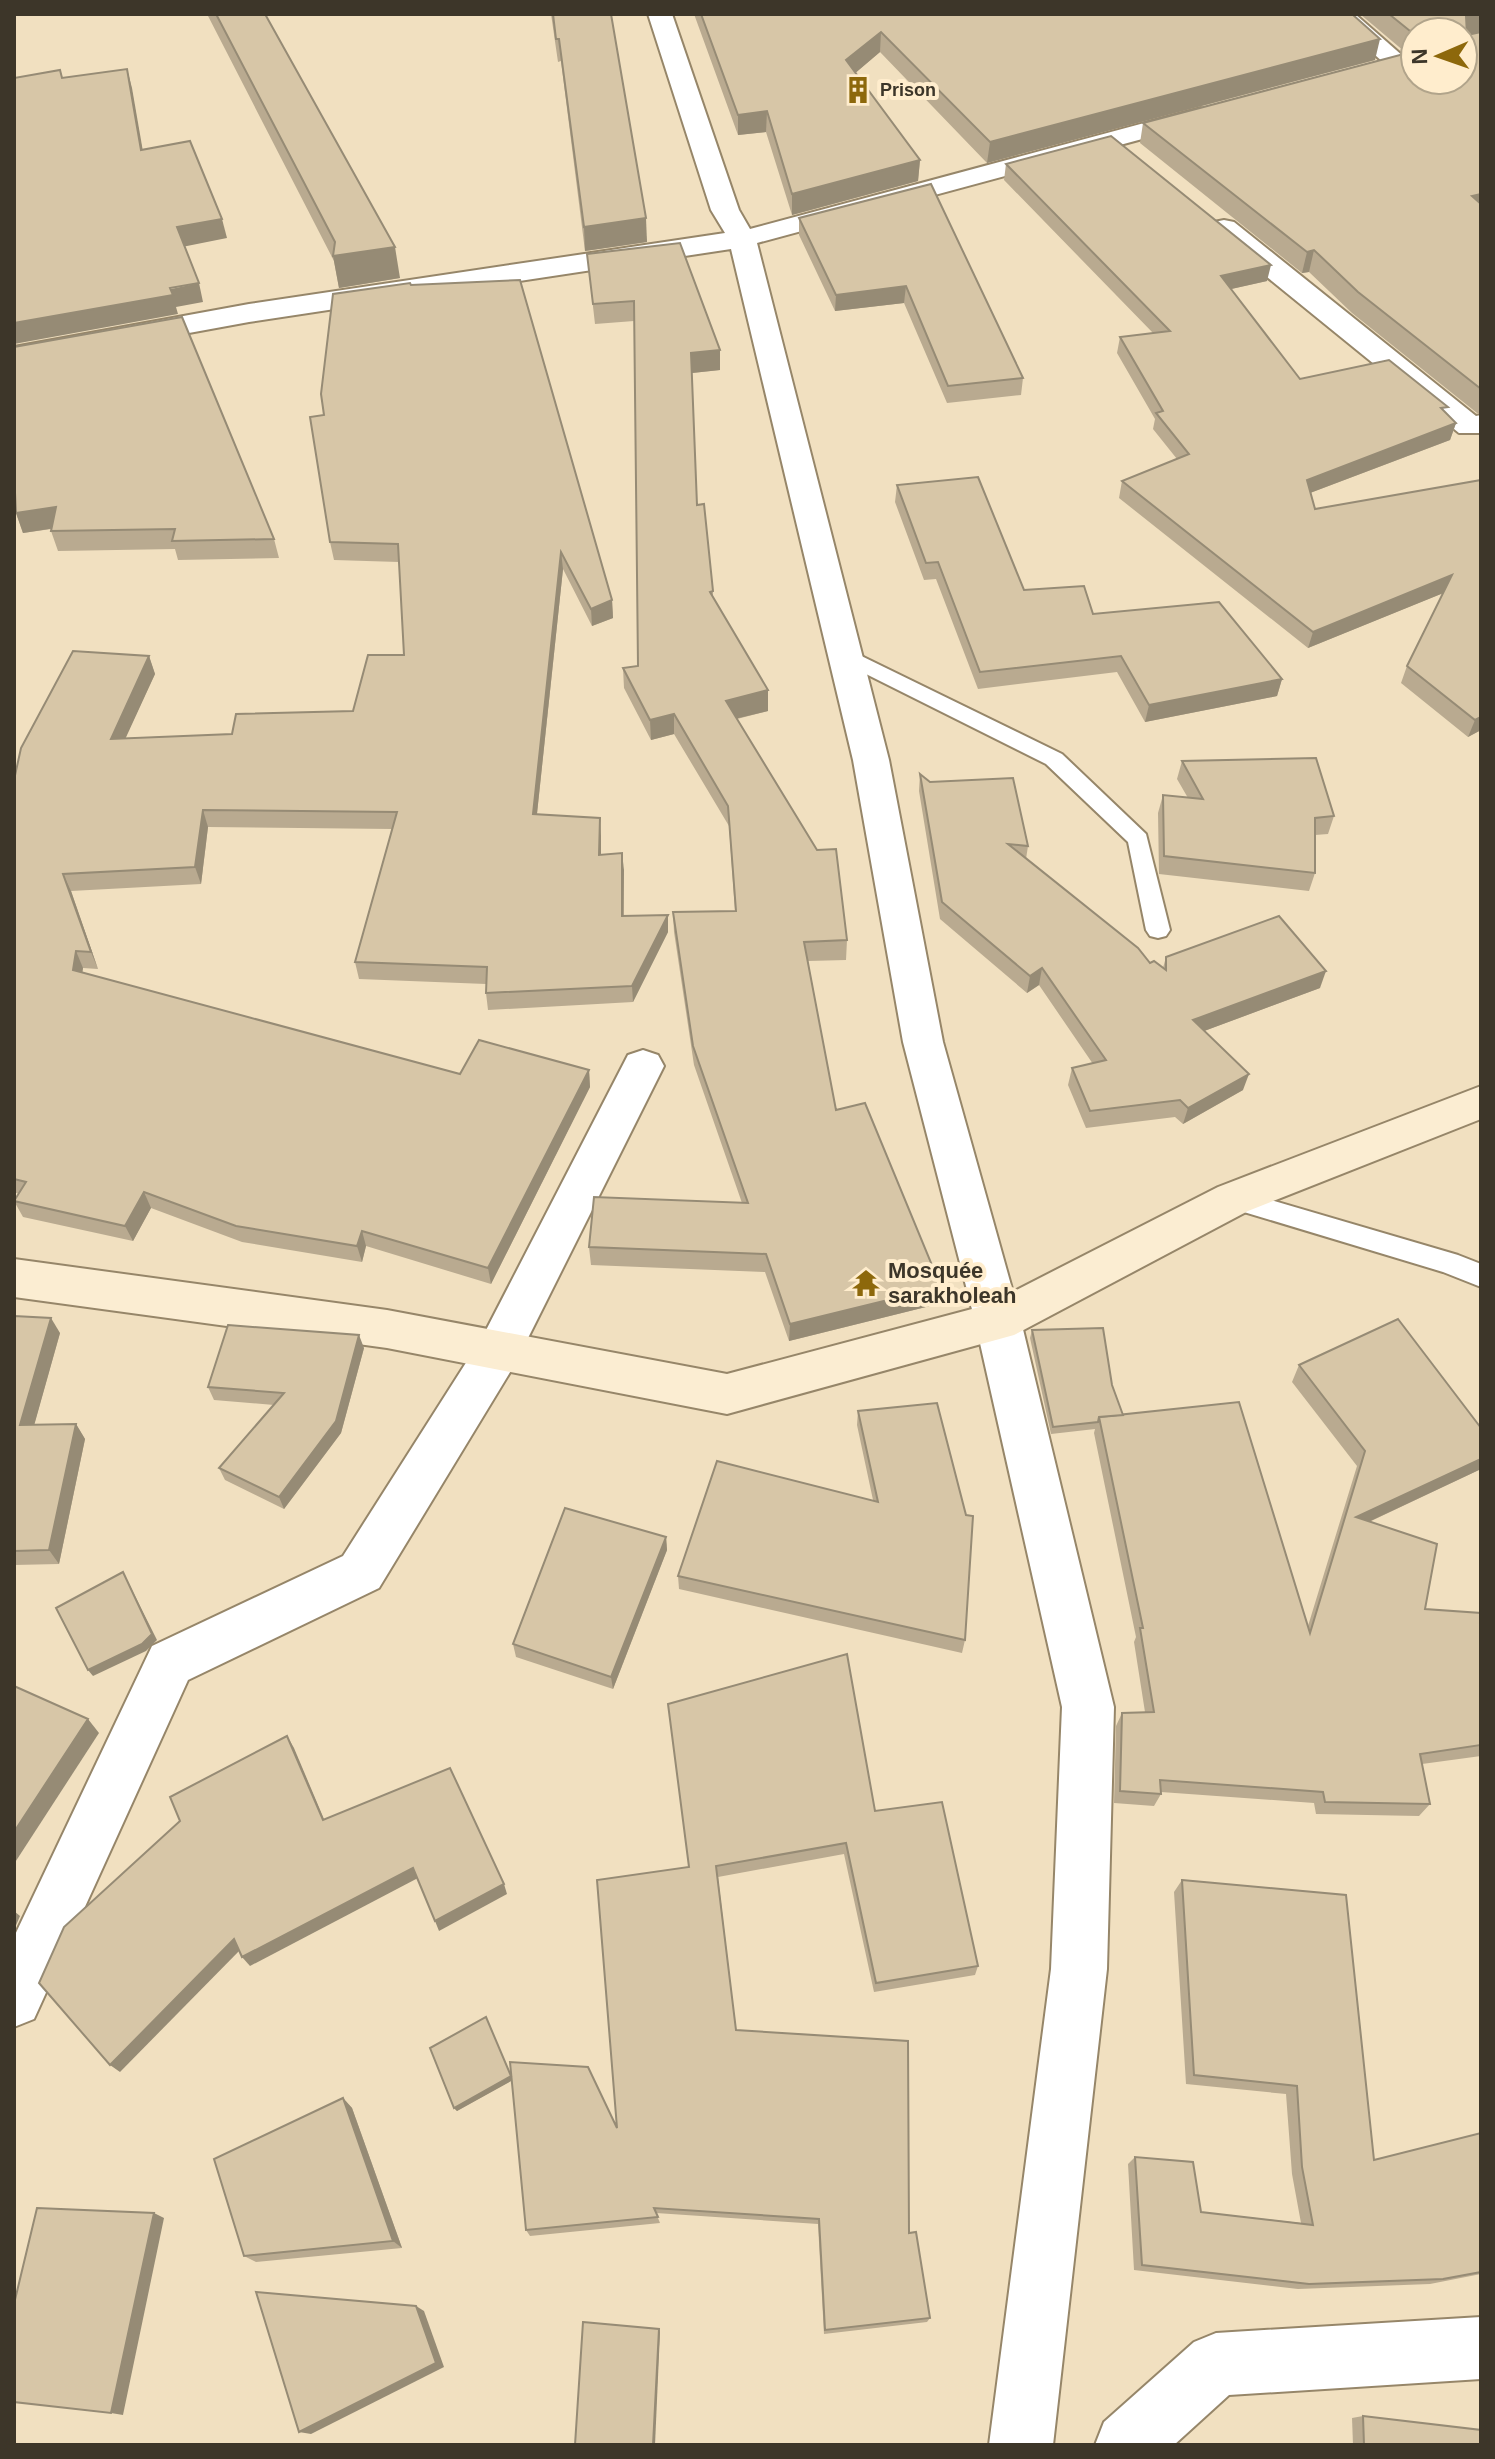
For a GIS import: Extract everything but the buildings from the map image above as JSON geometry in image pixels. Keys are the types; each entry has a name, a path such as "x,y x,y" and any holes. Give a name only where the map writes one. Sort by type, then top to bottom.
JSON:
{"street":[{"path":"660,14 725,210 742,239 871,760 923,1042 998,1321 1088,1707 1079,1969 1021,2445"},
{"path":"1340,14 1399,56"},
{"path":"1370,71 1399,64"},
{"path":"14,356 249,313 742,239 1219,111"},
{"path":"1113,139 1138,159"},
{"path":"1199,208 1477,429"},
{"path":"14,1999 170,1663 361,1572 499,1350 643,1066"},
{"path":"14,1278 387,1329 727,1394 998,1321 1233,1199 1481,1102"},
{"path":"1127,2445 1216,2364 1481,2348"}],"lane":[{"path":"845,655 1054,759 1138,839 1158,930"},
{"path":"1233,1199 1449,1263 1481,1276"}],"place":[{"name":"Prison","path":"858,90"},
{"name":"Mosquée sarakholeah","path":"866,1283"}]}
